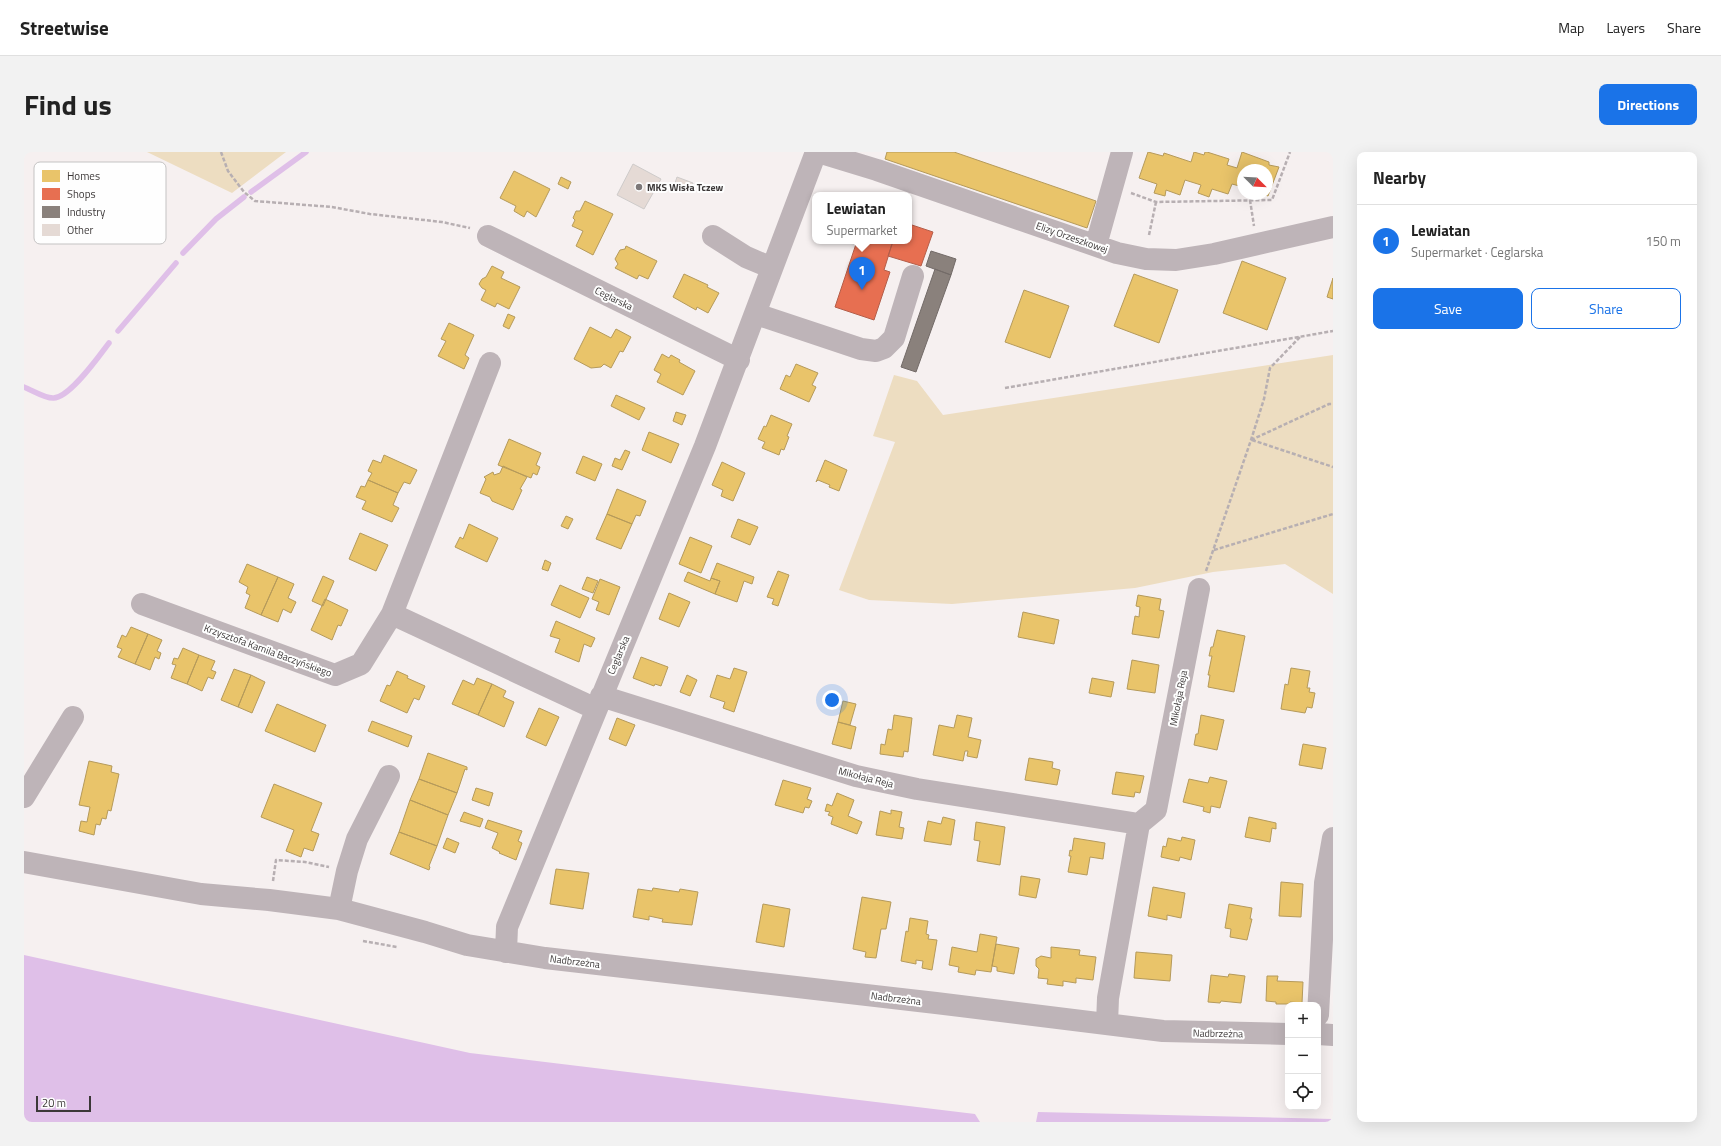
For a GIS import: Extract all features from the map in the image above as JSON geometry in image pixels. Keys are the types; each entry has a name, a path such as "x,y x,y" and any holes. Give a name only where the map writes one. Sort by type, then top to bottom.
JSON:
{"street":[{"name":"Elizy Orzeszkowej","path":"817,152 877,170 1117,253 1146,259 1176,260 1214,254 1333,226"},
{"name":"Ceglarska","path":"506,952 507,927 598,702 702,453 739,360 772,268 817,152"},
{"path":"1096,245 1114,187 1122,152"},
{"name":"Ceglarska","path":"488,236 739,360"},
{"path":"713,236 746,257 772,268"},
{"path":"756,314 861,348 876,351 884,348 894,338 913,276"},
{"name":"Krzysztofa Kamila Baczyńskiego","path":"142,604 335,675 361,664 392,614 490,363"},
{"name":"Mikołaja Reja","path":"598,702 856,776 917,789 1139,824 1156,810 1199,589"},
{"path":"392,614 598,702"},
{"path":"24,797 73,718"},
{"path":"339,909 347,871 357,839 389,776"},
{"path":"1107,1024 1108,998 1139,824"},
{"path":"1319,1002 1325,883 1333,838"},
{"name":"Nadbrzeżna","path":"24,862 200,894 269,900 339,909 467,945 545,958 1163,1031 1285,1034"},
{"path":"1321,1034 1333,1035"}],"path":[{"path":"221,152 228,171 244,192 255,201 332,207 370,214 442,222 468,227 488,236"},
{"path":"1273,197 1290,152"},
{"path":"1114,187 1156,202 1250,200 1255,229"},
{"path":"1149,235 1156,202"},
{"path":"1005,388 1333,332"},
{"path":"1199,589 1214,550 1251,440 1264,399 1270,368 1300,337"},
{"path":"1251,440 1329,404 1333,404"},
{"path":"1251,440 1333,467"},
{"path":"1214,550 1333,514"},
{"path":"276,860 305,862 347,871"}],"shaded area":[{"path":"147,152 286,152 232,193"},
{"path":"1333,355 1333,594 1285,564 1213,572 1135,588 952,604 869,600 839,590 895,442 873,436 894,375 917,381 943,415"},
{"path":"24,955 470,1053 975,1114 980,1122 24,1122"},
{"path":"1038,1112 1333,1119 1333,1122 1036,1122"}],"building: Homes":[{"path":"887,152 954,152 1096,201 1087,228 885,159"},
{"path":"1148,152 1163,156 1164,153 1191,162 1194,152 1204,155 1205,152 1207,152 1229,159 1227,165 1237,168 1237,185 1232,184 1228,194 1212,189 1209,197 1198,193 1201,185 1185,180 1180,195 1166,190 1165,196 1154,193 1157,184 1139,178"},
{"path":"1242,152 1269,162 1269,164 1238,164"},
{"path":"1273,166 1279,167 1273,183"},
{"path":"514,171 550,189 536,217 527,211 524,217 514,211 516,206 500,198"},
{"path":"561,177 571,182 568,189 558,184"},
{"path":"585,201 613,214 593,255 576,246 583,231 572,226 575,220 573,218 576,211 580,211"},
{"path":"626,246 657,261 648,279 639,275 637,279 615,268 618,264 615,259 620,250 625,249"},
{"path":"1242,261 1286,278 1267,330 1223,313"},
{"path":"492,266 504,272 501,278 520,287 509,309 497,303 495,307 481,300 486,290 479,284 482,279 486,277"},
{"path":"684,274 708,285 707,287 719,293 708,313 697,307 696,310 673,297"},
{"path":"1134,274 1178,290 1159,343 1114,326"},
{"path":"1333,278 1333,299 1327,297"},
{"path":"1024,290 1069,306 1050,358 1005,342"},
{"path":"508,314 515,317 509,329 503,326"},
{"path":"449,323 474,335 465,355 469,358 464,369 438,356 446,341 441,339"},
{"path":"590,327 611,338 616,329 631,337 623,352 620,351 611,368 604,364 601,367 591,368 574,359"},
{"path":"662,354 669,358 671,355 680,360 679,362 695,371 683,395 657,382 661,374 654,370"},
{"path":"796,364 818,373 812,385 816,387 809,402 780,389 786,375 790,377"},
{"path":"616,395 645,408 639,420 611,406"},
{"path":"676,412 686,415 682,425 673,421"},
{"path":"771,415 792,424 787,436 789,437 784,450 781,449 779,455 762,448 765,442 758,439 764,426 766,427"},
{"path":"649,432 679,444 671,463 642,450"},
{"path":"509,439 541,453 536,465 540,467 537,475 533,473 531,478 498,465"},
{"path":"625,450 630,452 622,470 612,466 615,458 620,460"},
{"path":"384,455 417,470 410,484 404,482 398,493 368,480 372,473 368,471 373,460 381,463"},
{"path":"583,456 602,464 595,481 576,473"},
{"path":"825,460 847,470 839,491 818,480 816,482"},
{"path":"722,462 745,473 733,501 721,496 723,490 712,485"},
{"path":"503,466 527,477 520,489 522,490 513,510 492,501 490,497 480,493 486,479 484,477 493,472 494,475 500,473"},
{"path":"368,480 398,493 393,505 399,508 392,522 362,509 366,501 356,497 361,486 365,487"},
{"path":"617,489 646,501 640,516 636,515 632,524 607,514"},
{"path":"607,514 632,524 621,549 596,539"},
{"path":"566,516 573,519 568,529 561,526"},
{"path":"738,519 758,527 750,545 731,537"},
{"path":"469,524 498,538 487,562 455,547 460,537 463,539"},
{"path":"360,533 388,545 376,571 349,559"},
{"path":"690,537 712,546 701,573 679,564"},
{"path":"545,560 551,563 548,571 542,569"},
{"path":"717,563 754,577 752,584 744,581 737,602 715,594 720,581 711,578"},
{"path":"247,564 278,577 261,615 245,608 250,595 246,593 248,587 239,582"},
{"path":"778,571 789,575 778,606 772,604 774,599 767,597"},
{"path":"688,572 710,581 711,578 720,581 715,594 684,581"},
{"path":"323,576 334,581 323,606 312,601"},
{"path":"278,577 294,584 288,598 296,602 291,613 283,609 278,622 261,615"},
{"path":"587,577 598,581 593,593 582,589"},
{"path":"600,579 620,587 609,615 596,610 599,602 592,599"},
{"path":"560,585 589,598 580,618 551,605"},
{"path":"669,593 690,602 679,627 659,619"},
{"path":"1138,595 1161,599 1159,610 1164,611 1159,638 1132,634 1135,616 1139,617 1140,607 1136,606"},
{"path":"325,599 348,610 341,626 338,625 332,640 311,630"},
{"path":"1023,612 1059,620 1054,644 1018,637"},
{"path":"556,621 595,638 591,647 584,644 579,662 555,652 560,639 550,636"},
{"path":"131,627 148,634 135,664 118,657 122,649 117,647 122,635 126,637"},
{"path":"1217,630 1245,636 1234,692 1208,687 1210,675 1208,675 1212,656 1209,656"},
{"path":"148,634 162,640 157,651 161,653 159,659 155,657 150,670 135,664"},
{"path":"183,648 199,655 187,684 171,678 176,665 172,664 174,658 178,659"},
{"path":"199,655 215,661 211,670 216,672 213,679 208,677 202,691 187,684"},
{"path":"641,657 668,667 661,686 655,684 654,686 633,678"},
{"path":"1132,660 1159,665 1155,693 1127,689"},
{"path":"734,668 747,672 734,712 723,708 725,702 710,697 717,675 730,679"},
{"path":"1291,668 1310,671 1307,688 1310,688 1309,692 1315,693 1312,708 1307,707 1305,713 1281,709 1285,684 1288,685"},
{"path":"234,669 251,675 238,707 221,700"},
{"path":"397,671 408,676 407,678 425,686 419,700 414,698 407,713 380,701 387,685 390,686"},
{"path":"251,675 265,682 252,713 238,707"},
{"path":"687,675 697,680 690,696 680,692"},
{"path":"477,678 492,684 478,715 452,704 463,680 474,685"},
{"path":"1092,678 1114,682 1111,697 1089,693"},
{"path":"492,684 506,691 503,697 514,702 504,727 478,715"},
{"path":"843,701 856,704 850,725 838,722"},
{"path":"277,704 326,725 315,752 265,731"},
{"path":"539,708 559,717 546,746 526,737"},
{"path":"894,715 912,718 908,752 904,751 903,757 880,754 881,744 885,745 888,729 892,730"},
{"path":"957,715 972,718 968,737 981,740 977,758 967,756 968,751 965,751 963,761 933,755 939,725 954,728"},
{"path":"1201,715 1224,720 1217,750 1194,745 1196,734 1198,734"},
{"path":"617,718 635,725 626,746 609,739"},
{"path":"372,721 412,736 408,747 368,731"},
{"path":"838,722 856,727 851,749 832,744"},
{"path":"1303,744 1326,748 1322,769 1299,765"},
{"path":"428,753 467,767 457,793 419,779"},
{"path":"1029,758 1053,762 1052,768 1060,770 1057,785 1025,780"},
{"path":"89,761 112,766 111,772 119,774 111,811 108,810 106,819 102,818 100,825 96,824 94,835 79,831 81,821 87,822 90,807 79,805"},
{"path":"1116,772 1144,776 1140,793 1135,792 1134,797 1112,794"},
{"path":"1210,777 1227,781 1220,808 1211,806 1210,813 1203,811 1204,807 1183,802 1189,779 1208,783"},
{"path":"419,779 457,793 448,815 410,800"},
{"path":"783,780 811,788 807,799 812,801 809,808 805,807 803,813 775,805"},
{"path":"274,784 322,803 311,831 319,834 313,851 304,848 301,857 286,851 294,830 261,817"},
{"path":"476,788 493,793 489,806 472,800"},
{"path":"837,793 854,800 848,816 862,822 857,834 831,824 833,817 828,815 830,812 825,811 827,804 832,806"},
{"path":"410,800 448,815 437,846 399,832"},
{"path":"891,810 902,812 899,827 904,828 902,839 876,835 880,811 891,814"},
{"path":"464,812 483,819 480,827 460,821"},
{"path":"943,817 955,820 951,845 924,841 928,821 941,824"},
{"path":"1249,817 1276,823 1276,829 1272,828 1270,842 1245,837"},
{"path":"488,820 522,831 518,841 522,843 516,860 499,853 500,852 492,848 498,833 485,828"},
{"path":"976,822 1005,827 1000,865 977,861 980,841 974,840"},
{"path":"399,832 437,846 429,866 429,870 390,854"},
{"path":"1182,837 1195,840 1191,860 1180,857 1179,861 1161,857 1163,846 1166,847 1168,838 1181,841"},
{"path":"447,838 459,843 455,853 443,848"},
{"path":"1074,838 1105,843 1103,859 1090,857 1087,875 1068,872 1071,856 1069,856 1070,850 1072,851"},
{"path":"556,869 589,873 583,909 550,904"},
{"path":"1021,876 1040,879 1036,898 1019,895"},
{"path":"1281,882 1303,884 1301,917 1279,916"},
{"path":"1153,887 1185,893 1181,918 1167,915 1167,920 1148,916"},
{"path":"653,888 679,892 680,889 698,892 692,925 662,922 663,919 649,916 649,920 633,917 638,889 652,891"},
{"path":"862,897 891,902 886,929 881,929 876,958 865,957 866,952 853,949"},
{"path":"763,904 790,909 784,947 756,942"},
{"path":"1229,904 1252,908 1250,919 1252,919 1247,940 1230,937 1231,929 1225,928"},
{"path":"910,918 928,921 926,934 929,935 928,939 937,940 932,970 922,968 923,961 916,960 916,964 901,961 906,931 908,932"},
{"path":"980,934 997,937 991,972 976,970 975,975 958,972 959,967 949,965 952,947 977,952"},
{"path":"996,944 1019,948 1014,974 997,971 997,967 992,966"},
{"path":"1051,947 1080,950 1079,955 1096,957 1093,980 1076,978 1076,983 1063,981 1063,986 1047,984 1048,979 1038,978 1039,969 1036,966 1036,959 1041,956 1051,958"},
{"path":"1136,952 1172,955 1170,981 1134,978"},
{"path":"1229,974 1245,976 1241,1003 1221,1001 1220,1003 1208,1002 1211,975 1228,977"},
{"path":"1267,976 1278,976 1277,981 1303,982 1302,1002 1285,1002 1285,1004 1276,1004 1276,1002 1266,1001"}],"building: Shops":[{"path":"912,225 933,232 921,266 888,256 892,244 912,244"},
{"path":"856,244 892,244 884,270 890,272 874,320 835,307"}],"building: Industry":[{"path":"931,251 956,259 951,275 926,266"},
{"path":"935,269 951,275 916,372 901,367"}],"building: Other":[{"name":"MKS Wisła Tczew","path":"633,164 661,179 644,209 617,195"},
{"path":"677,177 693,183 691,189 675,183"}],"waterway":[{"path":"251,192 306,152"},
{"path":"183,253 216,219 244,197"},
{"path":"118,331 176,263"},
{"path":"24,387 46,397 53,398 60,396 67,392 83,376 109,343"}],"place":[{"name":"MKS Wisła Tczew","path":"639,187"},
{"name":"Lewiatan","path":"862,290"}]}
